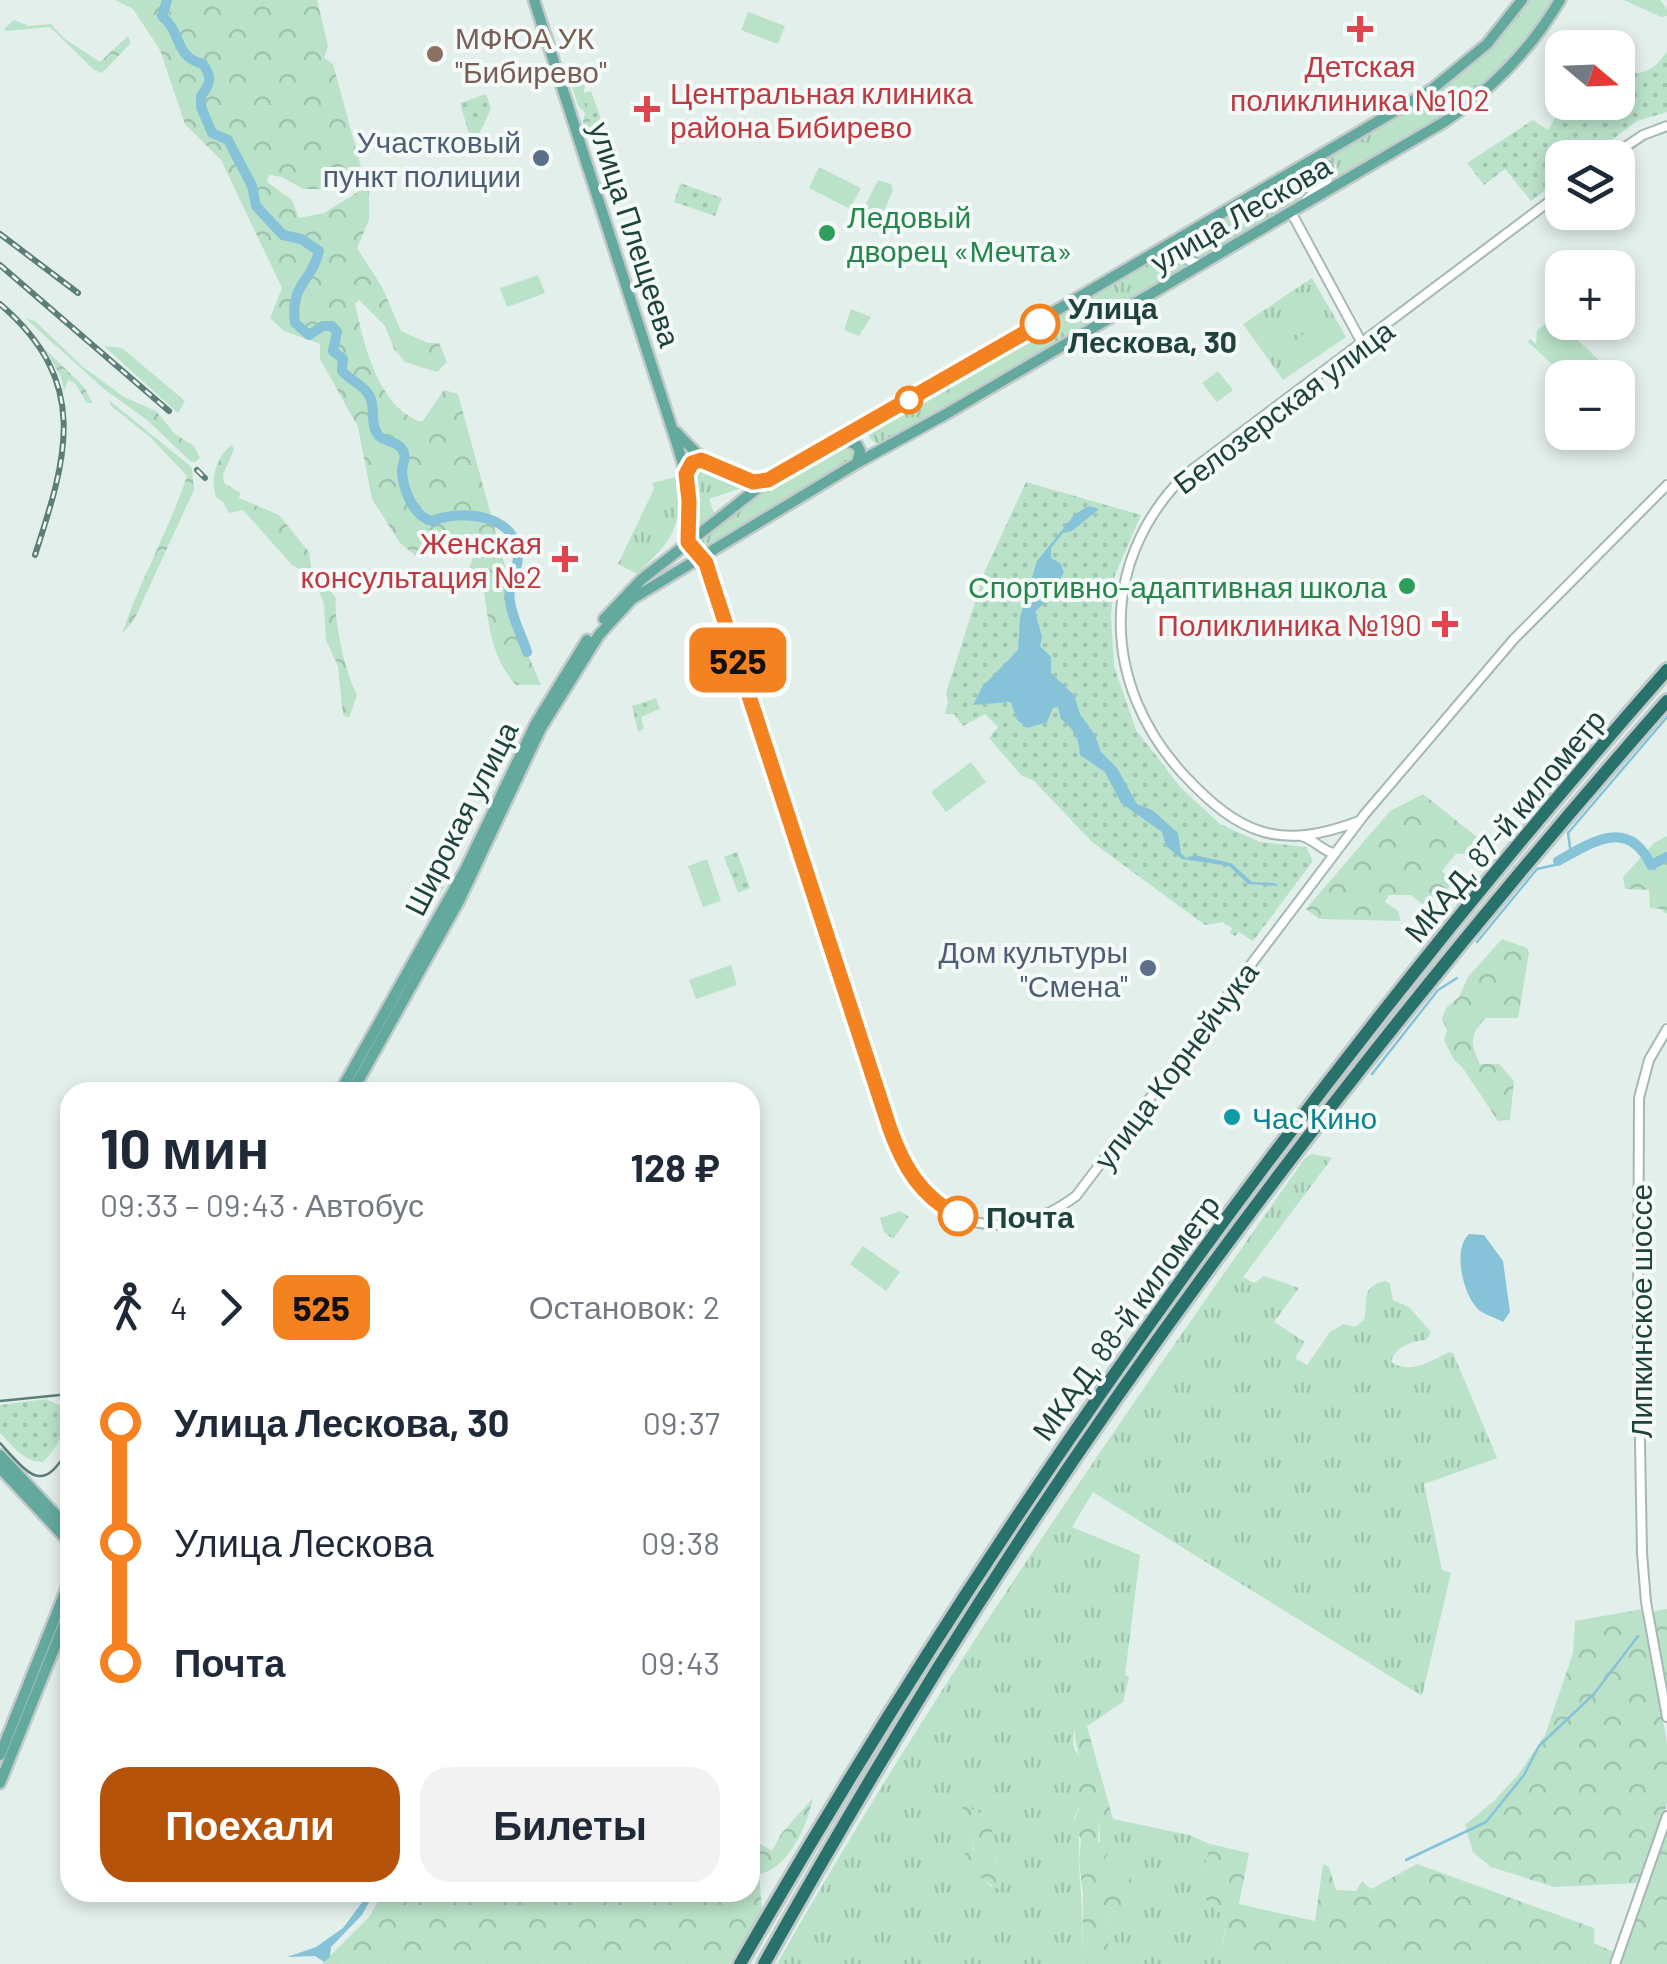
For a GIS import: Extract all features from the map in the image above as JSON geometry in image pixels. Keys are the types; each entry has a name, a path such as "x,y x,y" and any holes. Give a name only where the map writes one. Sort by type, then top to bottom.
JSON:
{"highway":[{"name":"МКАД, 87-й километр","path":"1381,1014 1491,876 1667,670"},
{"name":"МКАД, 87-й километр","path":"1395,1024 1667,701"},
{"name":"МКАД, 88-й километр","path":"740,1964 922,1658 1039,1481 1164,1304 1381,1014"},
{"name":"МКАД, 88-й километр","path":"764,1964 938,1667 1179,1311 1395,1024"}],"main road":[{"name":"улица Плещеева","path":"534,0 686,474 688,542"},
{"name":"улица Лескова","path":"648,582 688,542 768,480 1404,106 1458,70 1487,44 1522,0"},
{"name":"улица Лескова","path":"648,582 702,558 857,463 1444,122 1482,94 1530,46 1560,0"},
{"name":"улица Плещеева","path":"672,426 706,461 753,482 768,480"},
{"path":"839,438 857,444 857,463"},
{"path":"686,474 692,463 706,461"},
{"path":"688,542 702,558"},
{"name":"Широкая улица","path":"357,1082 418,967 536,723 594,631 648,582"},
{"name":"Широкая улица","path":"346,1082 418,967"},
{"path":"0,1456 60,1519"},
{"path":"0,1468 60,1532"},
{"path":"0,1755 60,1605"},
{"path":"0,1784 60,1634"}],"street":[{"path":"1634,140 1667,126"},
{"path":"1302,206 1330,176 1328,166 1311,160"},
{"name":"Белозерская улица","path":"1333,853 1311,839 1263,833 1230,818 1203,796 1153,738 1132,694 1123,659 1123,586 1135,550 1170,490 1205,458 1545,205"},
{"path":"1291,212 1362,343"},
{"path":"1184,237 1180,244 1184,258 1203,264"},
{"name":"улица Корнейчука","path":"702,558 900,1157 929,1198 965,1220 988,1225 1028,1222 1040,1219 1076,1196 1342,842 1514,639 1667,485"},
{"name":"Белозерская улица","path":"1300,836 1360,821"},
{"path":"1336,829 1342,833 1342,842"},
{"path":"1311,839 1322,856 1322,868"},
{"name":"Липкинское шоссе","path":"1667,1029 1649,1060 1640,1098 1638,1333 1643,1569 1667,1717"},
{"path":"1615,1964 1667,1816"}],"green space":[{"path":"115,0 317,0 328,46 324,58 333,64 361,167 336,189 303,189 282,177 269,175 267,182 292,200 299,218 324,213 369,185 369,220 357,248 382,287 401,331 428,343 439,343 447,362 437,372 405,362 394,349 385,326 359,300 355,304 375,373 394,403 422,422 444,390 458,394 506,570 508,608 541,685 516,685 502,664 493,642 484,592 468,586 466,577 473,557 461,546 444,545 435,535 423,542 416,556 400,543 372,499 358,427 320,359 320,344 284,331 270,318 282,288 221,160 185,124 160,50 133,9"},
{"path":"1529,0 1554,0 1495,77 1432,123 1338,178 1336,165 1327,158 1411,108 1463,71 1487,50"},
{"path":"1624,0 1660,0 1667,16 1661,17"},
{"path":"748,12 785,26 778,44 741,30"},
{"path":"14,20 29,26 51,24 65,39 100,62 128,36 131,43 102,73 94,70 50,27 6,31"},
{"path":"1667,52 1667,112 1637,121 1612,140 1545,140 1545,191 1531,201 1505,169 1484,185 1467,163 1533,120 1548,130 1554,120 1635,120 1635,73 1656,64"},
{"path":"575,76 586,81 583,96 602,127 611,130 611,137 599,146 593,144 583,122 585,113 571,84"},
{"path":"591,91 604,128 594,132 581,94"},
{"path":"486,94 491,109 476,140 471,141 460,103"},
{"path":"1313,166 1326,170 1327,181 1305,197 1198,261 1187,255 1189,239"},
{"path":"819,167 861,188 850,209 809,188"},
{"path":"878,180 891,184 893,190 881,218 875,220 863,210"},
{"path":"680,183 722,198 715,216 674,202"},
{"path":"1177,246 1180,260 1187,267 884,443 871,439 868,430 874,423"},
{"path":"538,275 545,293 507,307 500,288"},
{"path":"1312,278 1346,337 1283,380 1243,324"},
{"path":"851,309 871,317 859,336 844,330"},
{"path":"25,318 35,321 82,366 124,397 156,411 175,434 194,446 200,458 190,461"},
{"path":"1544,325 1545,340 1578,340 1599,360 1548,360 1528,342 1530,339 1536,344 1537,330"},
{"path":"1308,331 1319,346 1293,365 1284,349"},
{"path":"104,346 122,348 185,401 178,413"},
{"path":"45,349 84,387 93,403 87,403 75,383 68,380 64,391 61,377"},
{"path":"1218,371 1233,390 1217,402 1202,383"},
{"path":"109,400 189,465 194,490 134,620 122,634 187,476"},
{"path":"843,441 855,446 854,462 703,550 698,543 733,512"},
{"path":"232,445 224,483 240,493 239,498 279,515 309,552 311,567 336,598 341,647 357,695 349,718 343,715 338,666 326,640 324,604 316,584 292,565 243,510 229,513 216,497 216,469"},
{"path":"695,468 747,486 709,499 714,513 696,527"},
{"path":"676,477 678,509 667,542 637,574 618,564 654,489 652,483"},
{"path":"1026,482 1141,515 1115,575 1111,616 1114,666 1136,730 1181,788 1220,824 1260,842 1306,847 1313,861 1253,941 1239,932 1235,936 1230,933 1232,928 1223,922 1205,925 1092,842 1034,781 1021,775 989,738 998,727 985,714 963,726 954,714 945,714 946,693 985,571"},
{"path":"656,698 660,709 641,717 644,729 638,732 632,706"},
{"path":"971,762 986,782 946,812 931,792"},
{"path":"1423,794 1482,841 1469,853 1456,854 1442,871 1451,881 1447,893 1422,904 1411,895 1389,895 1385,902 1398,911 1401,921 1319,919 1306,909 1390,811"},
{"path":"1667,836 1667,914 1650,908 1649,890 1625,889 1623,877 1654,843"},
{"path":"737,852 750,888 738,893 724,857"},
{"path":"707,859 721,901 703,907 688,866"},
{"path":"430,863 437,863 444,887 431,909 426,909 417,899"},
{"path":"1502,939 1527,948 1529,953 1518,1018 1486,1018 1474,1035 1473,1046 1480,1064 1499,1064 1514,1081 1510,1120 1498,1121 1454,1060 1444,1040 1447,1030 1442,1019 1468,977"},
{"path":"731,965 737,985 696,999 689,980"},
{"path":"1312,1154 1332,1158 1243,1277 1254,1283 1264,1276 1299,1288 1274,1322 1305,1342 1295,1358 1307,1365 1330,1332 1344,1324 1355,1327 1364,1320 1368,1291 1386,1281 1393,1300 1409,1307 1431,1332 1426,1340 1401,1348 1391,1362 1413,1367 1453,1353 1497,1458 1424,1484 1442,1570 1451,1573 1422,1696 1093,1492 1072,1527 1140,1555 1125,1675 1129,1677 1123,1702 1086,1727 1081,1707 1074,1733 1074,1748 1082,1760 1085,1776 1074,1819 1079,1837 1082,1964 777,1964 965,1655 1098,1455 1305,1158","holes":["978,1813 986,1815 985,1844 995,1854 996,1876 991,1887 967,1868 973,1846 963,1827"]},
{"path":"900,1211 909,1217 893,1239 884,1232 880,1218"},
{"path":"863,1246 900,1272 886,1291 850,1264"},
{"path":"46,1399 60,1406 60,1438 43,1462 24,1456 0,1433 0,1405"},
{"path":"1643,1609 1667,1743 1667,1805 1637,1883 1554,1887 1491,1867 1473,1852 1465,1825 1518,1775 1545,1735 1573,1653 1575,1621"},
{"path":"1667,1609 1667,1694 1653,1616 1655,1611"},
{"path":"1081,1705 1113,1819 1111,1823 1099,1819 1098,1841 1109,1851 1102,1864 1115,1870 1125,1865 1129,1868 1135,1909 1132,1918 1127,1919 1119,1912 1108,1911 1107,1941 1113,1953 1126,1963 1134,1956 1142,1964 1082,1964 1081,1839 1073,1825 1079,1809 1076,1789 1084,1778 1071,1725"},
{"path":"813,1798 801,1833 788,1855 760,1874 760,1844 772,1851 781,1834"},
{"path":"964,1805 991,1818 993,1840 986,1844 995,1854 997,1889 967,1868 958,1856 974,1850 963,1827 960,1812"},
{"path":"1099,1819 1189,1835 1210,1844 1202,1878 1203,1897 1226,1918 1221,1964 1142,1964 1141,1960 1126,1964 1113,1953 1106,1934 1108,1911 1119,1912 1115,1870 1101,1864"},
{"path":"1667,1831 1667,1964 1619,1964"},
{"path":"1210,1844 1249,1853 1239,1904 1315,1921 1323,1864 1329,1867 1336,1890 1356,1891 1362,1881 1371,1889 1417,1864 1594,1928 1594,1943 1616,1953 1612,1964 1221,1964 1226,1918 1203,1897 1198,1879 1202,1878"},
{"path":"760,1886 762,1909 730,1964 322,1964 370,1916 377,1902 760,1902"}],"water":[{"path":"1089,506 1099,509 1072,531 1063,533 1051,548 1051,558 1060,563 1064,572 1059,581 1049,585 1044,603 1035,612 1042,637 1040,646 1051,657 1051,673 1074,695 1101,752 1117,768 1137,804 1152,810 1178,833 1181,853 1186,858 1194,855 1231,863 1252,882 1278,886 1248,884 1229,866 1182,859 1166,846 1162,832 1121,803 1105,772 1080,755 1075,734 1061,719 1058,707 1053,708 1047,722 1028,728 1017,720 1011,702 973,705 982,687 1018,650 1020,617 1037,561 1075,514"},
{"path":"1469,1234 1484,1235 1503,1261 1510,1312 1503,1322 1480,1311 1469,1295 1462,1273 1461,1250"},
{"path":"362,1902 369,1902 331,1947 330,1957 324,1962 315,1956 287,1957 316,1947 343,1928"}],"waterway":[{"path":"167,0 162,16 187,56 203,64 208,73 201,107 212,133 228,140 252,186 256,206 283,235 301,239 319,251 296,299 295,323 309,335 323,326 332,326 337,332 333,351 343,359 342,371 370,396 379,436 402,449 404,484 419,514 432,521 458,516 486,518 509,531 518,556 510,601 527,652"},
{"path":"1571,854 1568,833 1667,717"},
{"path":"1558,861 1609,838 1632,841 1651,865 1667,857"},
{"path":"1477,942 1537,869 1558,861"},
{"path":"1372,1074 1438,990 1457,978"},
{"path":"1406,1860 1486,1822 1524,1775 1539,1746 1594,1694 1638,1636"}],"tram line":[{"path":"0,1401 60,1395"},
{"path":"0,1443 36,1476 44,1476 60,1462"}],"railway":[{"path":"0,234 78,293"},
{"path":"0,265 169,411"},
{"path":"0,304 29,333 48,362 60,392 64,422 62,453 35,555"},
{"path":"197,470 205,478"}],"bus line":[{"name":"525","path":"958,1216 929,1198 900,1157 706,563 688,542 686,474 692,463 701,460 732,476 753,482 768,480 1040,324"}],"place":[{"name":"Детская поликлиника №102","path":"1360,29"},
{"name":"МФЮА УК \"Бибирево\"","path":"435,54"},
{"name":"Центральная клиника района Бибирево","path":"647,109"},
{"name":"Участковый пункт полиции","path":"541,158"},
{"name":"Ледовый дворец «Мечта»","path":"827,233"},
{"name":"Улица Лескова, 30","path":"1040,324"},
{"name":"Женская консультация №2","path":"565,559"},
{"name":"Спортивно-адаптивная школа","path":"1407,586"},
{"name":"Поликлиника №190","path":"1445,624"},
{"name":"Дом культуры \"Смена\"","path":"1148,968"},
{"name":"Час Кино","path":"1232,1117"},
{"name":"Почта","path":"958,1216"}]}
